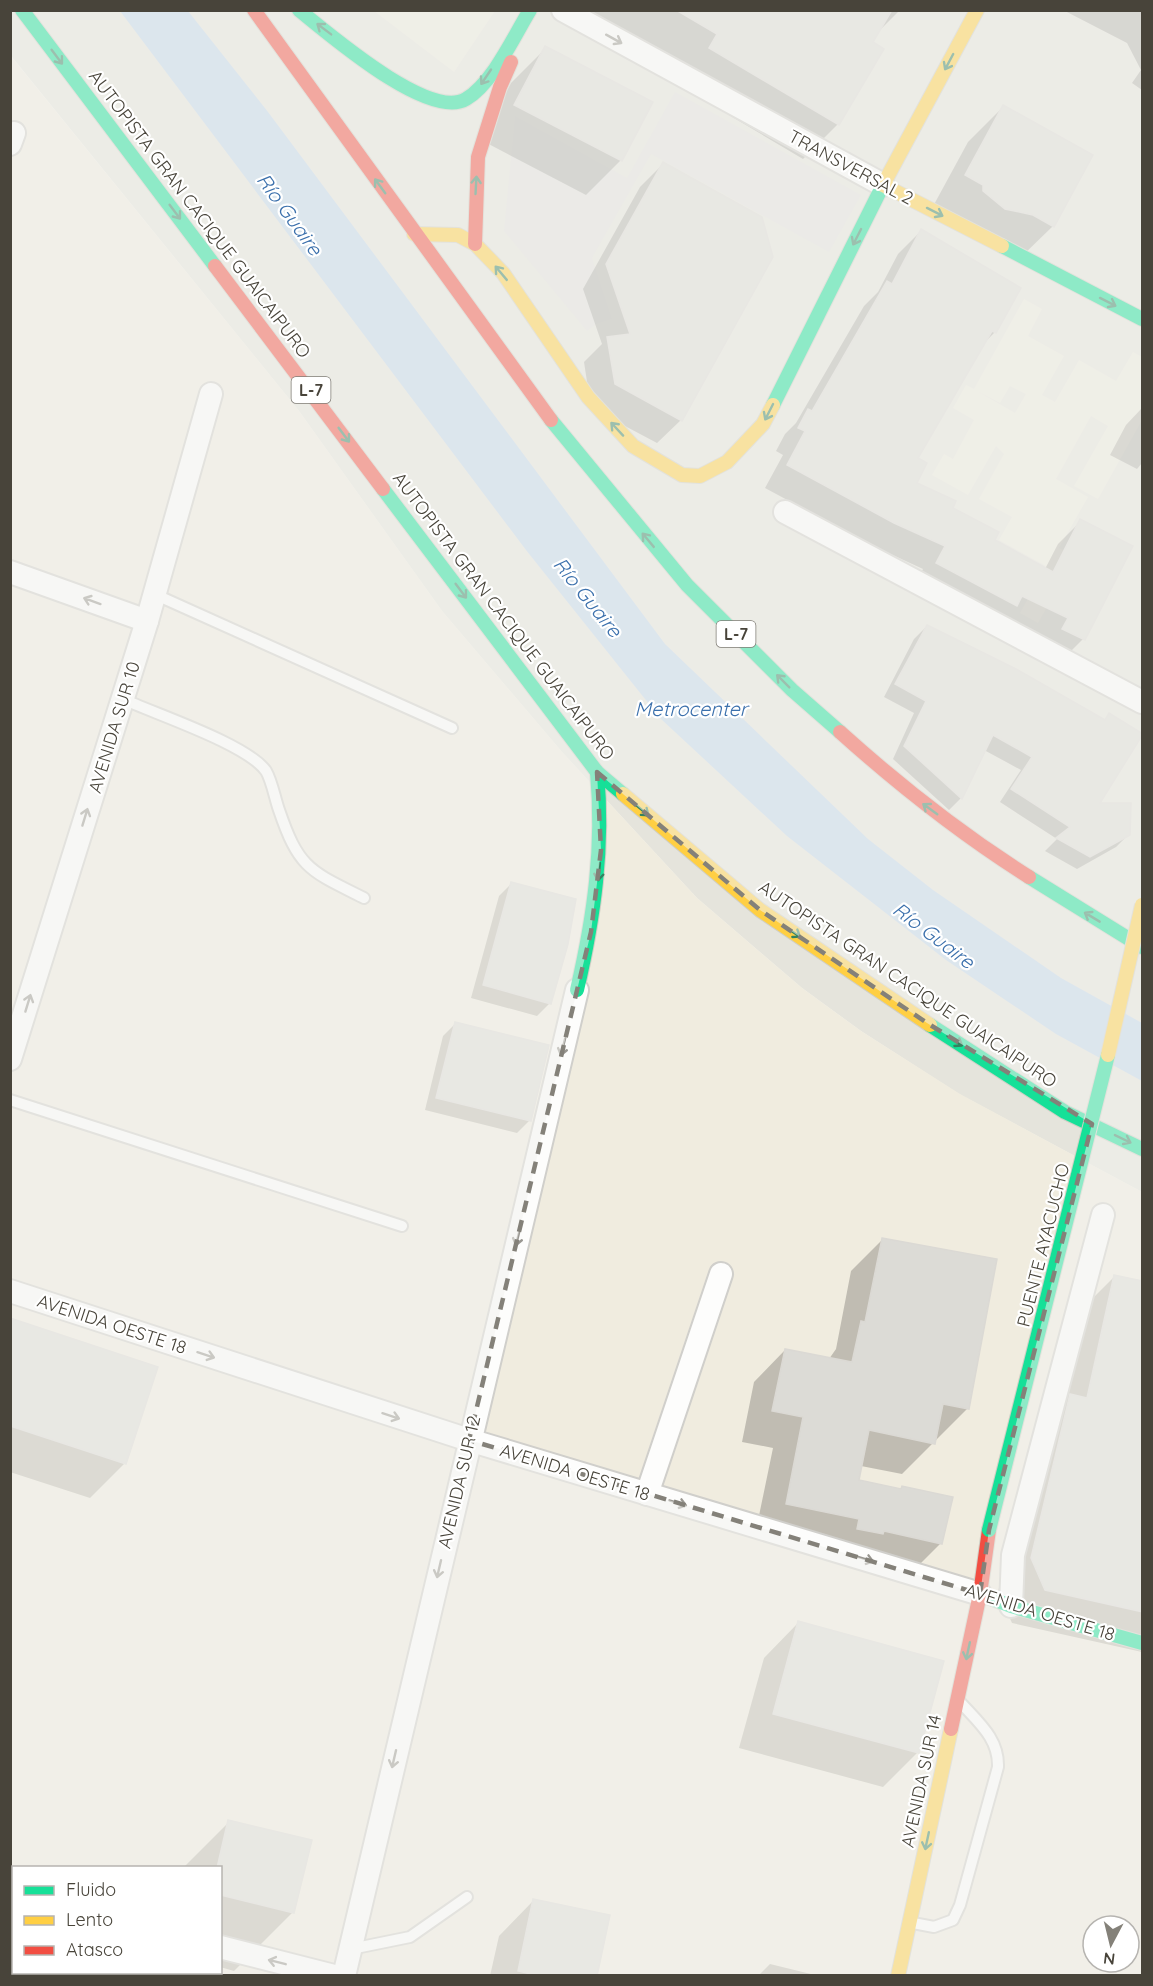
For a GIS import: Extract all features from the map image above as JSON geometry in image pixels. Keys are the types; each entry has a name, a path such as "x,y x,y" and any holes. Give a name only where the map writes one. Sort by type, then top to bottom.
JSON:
{"main road":[{"name":"AUTOPISTA GRAN CACIQUE GUAICAIPURO","path":"22,10 597,772 760,910 927,1023 1065,1112 1143,1149"},
{"name":"L-7","path":"254,10 414,234 557,428 687,585 792,690 907,792 991,853 1143,947"},
{"path":"299,10 376,66 424,96 456,104 477,90 532,10"},
{"path":"475,244 478,157 500,87 532,10"},
{"path":"414,234 458,235 475,244 503,273 588,397 633,446 682,475 700,476 727,462 763,424 883,185 977,10"},
{"name":"TRANSVERSAL 2","path":"883,185 1143,320"},
{"path":"577,990 591,932 599,868 602,813 597,772"},
{"name":"PUENTE AYACUCHO","path":"980,1594 989,1530 1077,1183 1143,905"},
{"name":"AVENIDA OESTE 18","path":"980,1594 1143,1643"},
{"name":"AVENIDA SUR 14","path":"898,1976 980,1594"}],"street":[{"name":"TRANSVERSAL 2","path":"563,10 883,185"},
{"name":"AVENIDA SUR 10","path":"10,1059 147,621 211,394"},
{"path":"785,512 1143,702"},
{"path":"10,572 147,621"},
{"name":"AVENIDA SUR 12","path":"344,1976 577,990"},
{"path":"1011,1605 1012,1556 1103,1215"},
{"path":"647,1494 721,1274"},
{"name":"AVENIDA OESTE 18","path":"10,1291 469,1440 980,1594"},
{"path":"222,1948 334,1976"}],"lane":[{"path":"154,594 452,728"},
{"path":"123,699 242,752 266,771 291,843 302,861 320,876 364,898"},
{"path":"10,1100 402,1226"},
{"path":"909,1922 934,1927 953,1920 960,1905 998,1767 994,1740 957,1700"},
{"path":"350,1949 410,1937 467,1898"}],"highlighted area":[{"path":"597,772 760,910 927,1023 1092,1124 989,1530 980,1594 469,1440 591,932 601,850"}],"shaded area":[{"path":"10,11 1142,11 1142,1192 959,1094 861,1031 802,988 697,898 562,752 442,611 299,411 12,57"},
{"path":"374,11 495,11 454,72"},
{"path":"10,55 299,411 442,611 562,752 697,898 802,988 861,1031 960,1094 1142,1192 1142,1975 11,1975"},
{"path":"675,92 861,195 829,252 651,154 592,258 612,319 596,324 587,331 504,231 515,116 627,178"},
{"path":"1024,299 1042,309 1028,336 1064,356 1042,395 1055,402 1079,360 1116,381 1133,352 1142,357 1142,420 1098,499 1074,486 1108,426 1091,416 1056,479 1088,497 1059,548 1075,557 1038,623 1020,613 1046,566 999,540 1012,517 979,499 1004,454 996,446 968,495 932,475 944,454 953,459 974,420 953,408 966,385 974,389","holes":["1010,386 1026,394 1015,413 977,391 1000,403"]}],"water":[{"name":"Metrocenter","path":"120,11 188,11 268,112 665,644 868,839 933,890 1061,978 1142,1023 1142,1081 1056,1034 946,960 787,836 661,719 526,550"}],"building":[{"path":"676,10 892,10 873,42 884,49 839,125 709,48 717,34"},
{"path":"545,46 653,102 622,161 514,105"},
{"path":"1003,105 1093,155 1054,227 1033,215 1005,209 983,191 983,185 965,175"},
{"path":"663,162 762,217 773,257 682,421 615,384 607,337 630,334 606,264"},
{"path":"921,229 1021,288 996,333 992,331 918,458 927,463 917,483 956,501 953,508 999,532 995,540 1053,572 1080,519 1133,546 1085,640 1062,629 1068,618 1022,596 1017,606 936,563 945,546 894,523 787,465 805,431 798,428 808,409 812,411 887,281 892,284"},
{"path":"927,625 1016,669 1105,720 1109,713 1143,734 1100,803 1131,803 1130,835 1090,857 1056,838 1070,827 1011,789 1032,757 993,735 962,799 904,746 926,701 895,684"},
{"path":"511,882 576,899 568,944 551,1004 483,985"},
{"path":"455,1022 549,1045 531,1121 436,1098"},
{"path":"882,1238 997,1259 969,1409 943,1404 935,1444 869,1430 859,1480 953,1497 942,1544 884,1531 883,1534 857,1529 859,1519 786,1504 803,1417 772,1411 785,1349 852,1362 861,1321 865,1322"},
{"path":"1114,1275 1143,1281 1143,1612 1045,1590 1031,1558 1070,1394 1087,1398"},
{"path":"10,1318 158,1367 126,1464 10,1426"},
{"path":"798,1621 944,1661 919,1753 773,1714"},
{"path":"228,1820 312,1840 294,1913 222,1895 222,1866 217,1866"},
{"path":"533,1899 610,1915 597,1976 539,1976 518,1971"}],"traffic: fast":[{"path":"22,10 215,266"},
{"path":"299,10 380,72 429,98 449,102 466,99 485,82 494,71 530,10"},
{"path":"773,405 883,185"},
{"path":"1002,246 1142,319"},
{"path":"551,420 687,585 792,690 840,732"},
{"path":"383,489 597,772 623,794"},
{"path":"577,990 596,882 599,827 597,772"},
{"path":"1029,877 1142,947"},
{"path":"930,1025 1065,1112 1142,1149"},
{"path":"989,1530 1108,1055"},
{"path":"980,1594 1011,1606 1142,1643"}],"traffic: slow":[{"path":"977,10 883,185 1002,246"},
{"path":"414,234 458,235 475,244 503,273 588,397 633,446 682,475 700,476 727,462 763,424 773,405"},
{"path":"623,794 760,910 930,1025"},
{"path":"1108,1055 1142,905"},
{"path":"898,1976 951,1729"}],"traffic: jam":[{"path":"254,10 551,420"},
{"path":"475,244 478,157 500,87 511,62"},
{"path":"215,266 383,489"},
{"path":"840,732 932,809 1029,877"},
{"path":"951,1729 980,1594 989,1530"}],"water label":[{"name":"Río Guaire","path":"290,214"},
{"name":"Río Guaire","path":"588,597"},
{"name":"Río Guaire","path":"934,935"}]}
